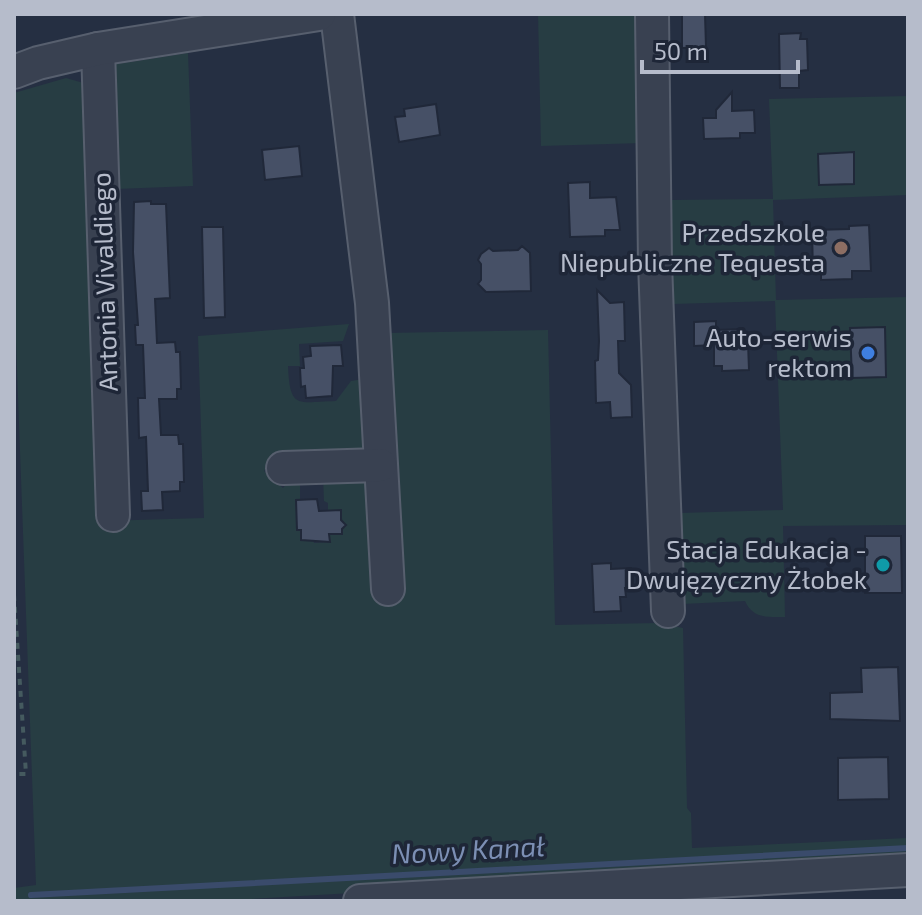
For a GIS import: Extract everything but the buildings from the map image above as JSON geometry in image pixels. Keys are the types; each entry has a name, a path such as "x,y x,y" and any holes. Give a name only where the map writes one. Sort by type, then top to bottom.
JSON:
{"street":[{"path":"14,72 98,49 319,14"},
{"path":"337,14 372,303 388,589"},
{"path":"652,14 655,263 668,611"},
{"name":"Antonia Vivaldiego","path":"98,49 113,515"},
{"path":"283,468 380,465"},
{"path":"360,901 723,891 908,870"}],"path":[{"path":"14,595 16,661 26,774 14,774"}],"green space":[{"path":"538,14 639,14 643,143 541,146"},
{"path":"188,53 193,186 116,189 111,65"},
{"path":"66,78 87,84 102,521 204,518 198,336 349,324 343,341 299,344 300,366 288,366 289,380 294,397 312,402 336,401 351,381 364,379 367,446 359,456 291,459 282,451 264,471 283,488 291,479 300,478 300,500 296,501 297,530 301,530 301,540 313,540 314,543 330,542 330,534 341,534 343,527 341,510 328,510 328,503 324,501 323,477 359,475 369,484 375,602 401,601 386,333 548,330 555,625 658,623 683,628 687,808 691,813 692,848 908,838 908,860 218,901 14,900 14,888 36,885 14,288 14,93"},
{"path":"908,96 908,195 773,200 776,300 908,297 908,525 783,526 785,617 757,614 745,601 682,604 680,513 783,510 775,301 673,304 670,200 773,199 769,99"}],"waterway":[{"name":"Nowy Kanał","path":"31,895 908,848"}],"place":[{"name":"Przedszkole Niepubliczne Tequesta","path":"841,248"},
{"name":"Auto-serwis rektom","path":"868,353"},
{"name":"Stacja Edukacja - Dwujęzyczny Żłobek","path":"883,565"}]}
